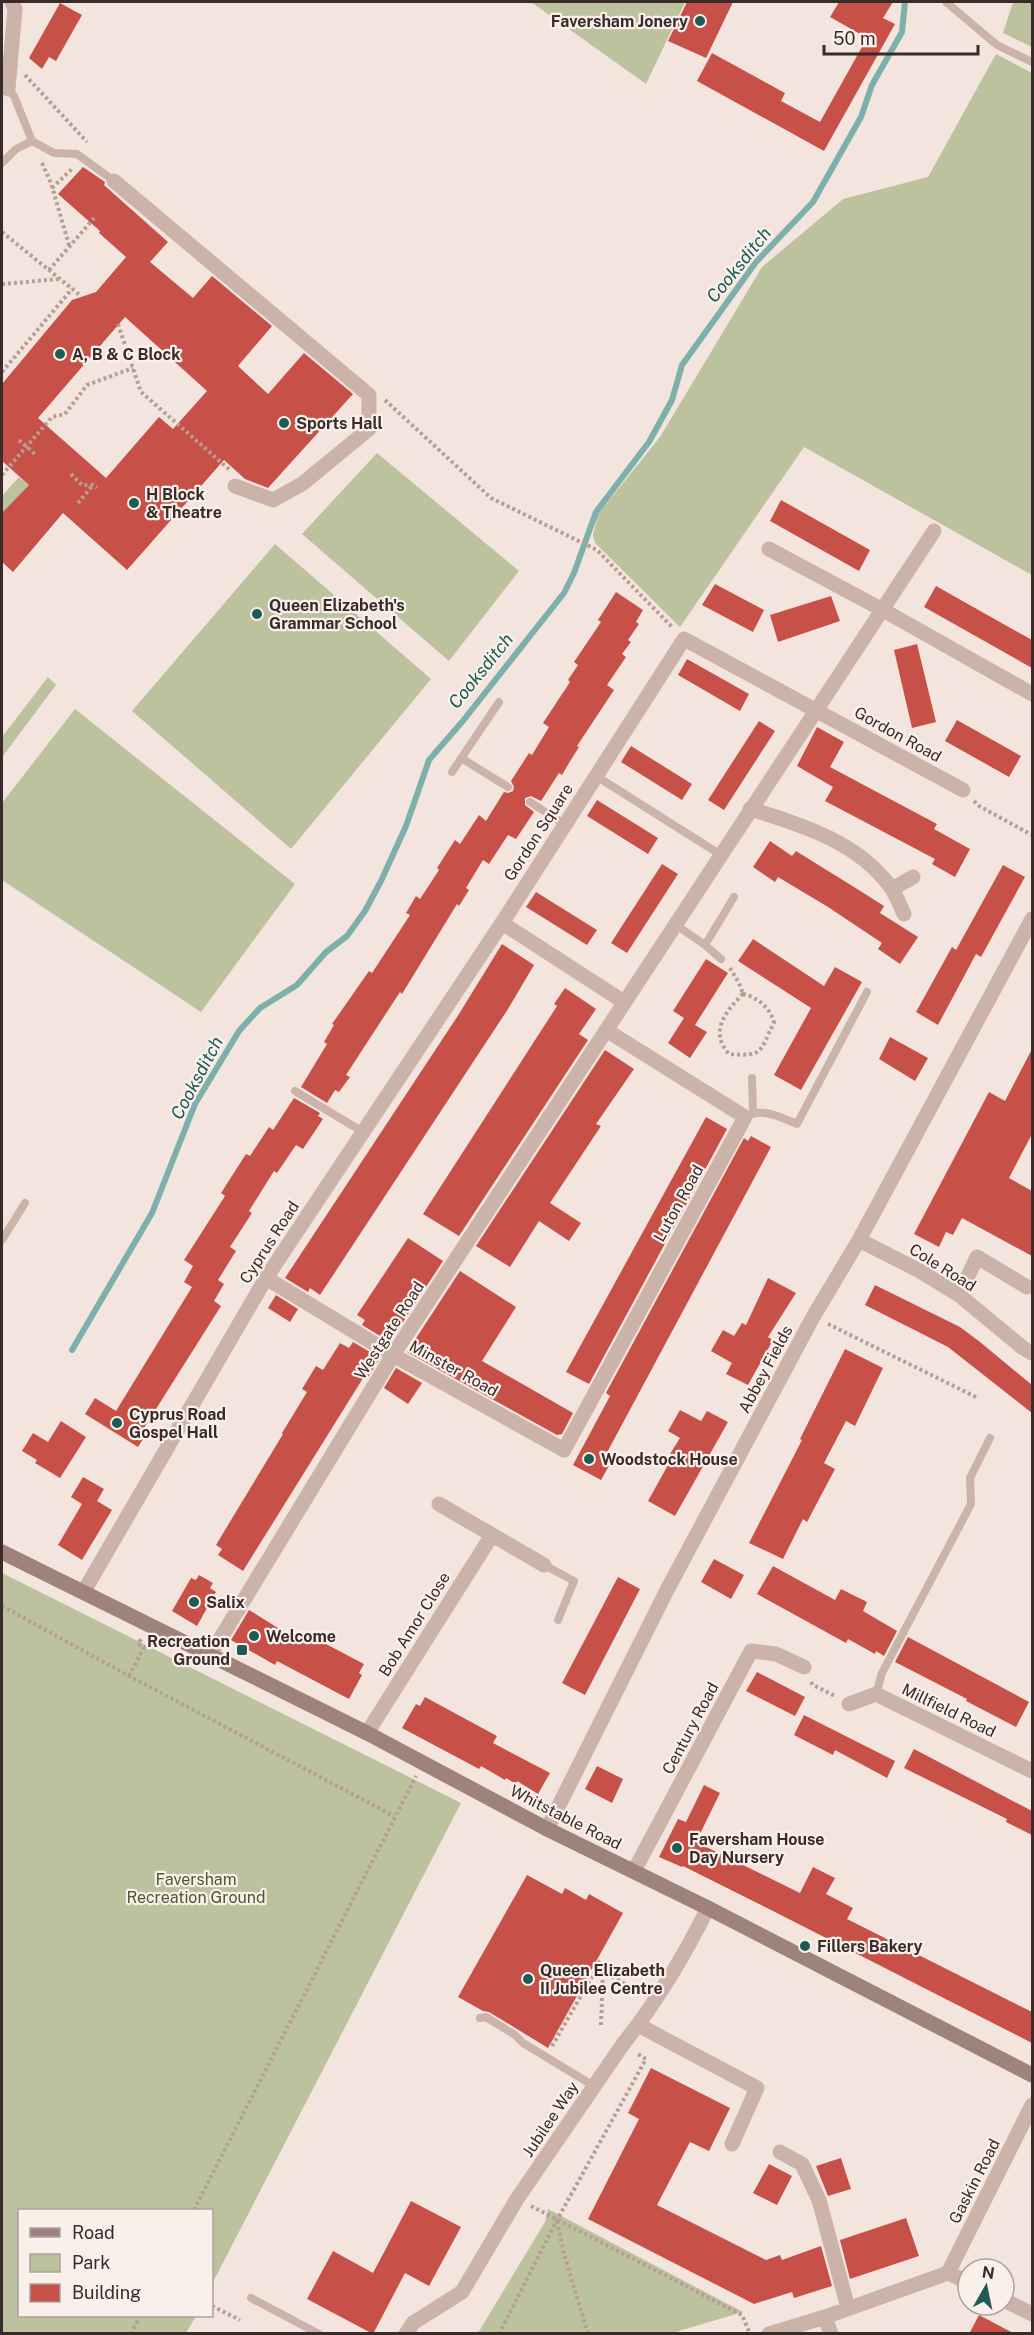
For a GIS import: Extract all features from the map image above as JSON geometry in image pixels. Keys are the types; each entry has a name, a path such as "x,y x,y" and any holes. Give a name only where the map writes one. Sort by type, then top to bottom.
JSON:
{"main road":[{"name":"Whitstable Road","path":"2,1552 367,1733 547,1829 708,1908 1032,2075"}],"street":[{"path":"8,89 15,9 12,2"},
{"path":"114,181 369,395 369,429 302,484 273,500 236,481"},
{"path":"749,1115 606,1030 934,531"},
{"path":"769,549 883,609 1032,694"},
{"name":"Gordon Road","path":"684,639 963,790"},
{"name":"Gordon Square","path":"501,922 684,639"},
{"path":"750,809 797,823 841,842 870,865 892,889 904,914"},
{"path":"892,889 913,877"},
{"path":"501,922 624,1002"},
{"name":"Cyprus Road","path":"84,1592 266,1278 501,922"},
{"name":"Abbey Fields","path":"547,1829 661,1602 813,1317 859,1240 1030,929"},
{"name":"Westgate Road","path":"211,1654 393,1355 606,1030"},
{"name":"Luton Road","path":"564,1450 749,1115"},
{"name":"Cole Road","path":"859,1240 959,1294 1032,1353"},
{"path":"959,1294 977,1257 1028,1287"},
{"name":"Minster Road","path":"266,1278 393,1355 564,1450"},
{"path":"439,1504 544,1565"},
{"name":"Bob Amor Close","path":"367,1733 492,1535"},
{"name":"Century Road","path":"634,1871 751,1651 776,1654 804,1667"},
{"name":"Millfield Road","path":"849,1704 876,1694 1032,1770"},
{"name":"Jubilee Way","path":"406,2334 413,2323 462,2292 517,2199 638,2025 686,1951 708,1908"},
{"path":"638,2025 757,2088 732,2144"},
{"name":"Gaskin Road","path":"948,2273 1032,2104"},
{"path":"780,2152 802,2164 819,2200 848,2308"},
{"path":"769,2334 825,2317 948,2273 956,2277"},
{"path":"1016,2306 1032,2314"},
{"path":"825,2317 831,2334"}],"lane":[{"path":"946,2 997,45 1032,62"},
{"path":"8,89 14,96 32,141 54,153 77,154 84,157 114,181"},
{"path":"2,163 16,149 32,141"},
{"path":"452,772 499,702"},
{"path":"461,758 508,787"},
{"path":"596,776 722,855"},
{"path":"530,802 564,824"},
{"path":"705,945 734,897"},
{"path":"676,926 705,945 721,959"},
{"path":"752,1078 749,1115 769,1113 797,1124 867,992"},
{"path":"295,1091 363,1132"},
{"path":"2,1240 25,1203"},
{"path":"876,1694 882,1673 971,1504 970,1478 990,1438"},
{"path":"544,1565 574,1581 558,1620"},
{"path":"480,2018 486,2017 551,2061 594,2086"},
{"path":"251,2298 319,2334"}],"path":[{"path":"32,141 52,188 69,244"},
{"path":"52,188 84,157"},
{"path":"49,270 69,244 95,217"},
{"path":"2,232 81,296"},
{"path":"2,284 59,279"},
{"path":"2,372 72,289"},
{"path":"118,324 141,393 236,481"},
{"path":"2,475 52,417 65,414 87,385 133,368"},
{"path":"19,440 37,456"},
{"path":"71,474 82,485 95,487 78,503"},
{"path":"963,790 979,806 1032,835"},
{"path":"721,959 733,972 743,994 770,1010 774,1023 761,1050 752,1056 729,1054 722,1047 719,1035 725,1014 743,994"},
{"path":"813,1317 978,1398"},
{"path":"2,1606 394,1816"},
{"path":"129,1676 144,1647 138,1644 149,1624"},
{"path":"804,1667 813,1685 849,1704"},
{"path":"195,2209 394,1816 424,1763"},
{"path":"551,2061 550,2048 598,1962 603,1971 625,1984"},
{"path":"601,2025 603,1971"},
{"path":"500,2334 557,2220 646,2059 623,2044"},
{"path":"517,2199 742,2316 750,2334"},
{"path":"557,2220 564,2254 588,2334"},
{"path":"213,2306 240,2320"},
{"path":"131,2334 140,2317"}],"green space":[{"path":"531,2 685,2 646,84"},
{"path":"1013,2 1032,2 1032,47 1003,33"},
{"path":"996,54 1032,73 1032,575 804,447 680,627 595,543 593,535 598,514 660,437 762,267 843,199 928,177"},
{"path":"377,453 519,571 449,661 302,534"},
{"path":"19,477 29,485 2,514 2,496"},
{"path":"275,544 431,679 291,849 132,711"},
{"path":"48,677 56,685 3,756 2,737"},
{"path":"75,709 295,884 201,1012 2,880 2,803"},
{"name":"Faversham Recreation Ground","path":"2,1573 461,1803 213,2282 213,2209 18,2209 18,2317 195,2317 186,2333 2,2333"},
{"path":"548,2209 743,2312 672,2333 478,2333 545,2222"}],"building":[{"name":"Faversham Jonery","path":"687,2 733,2 706,58 668,41"},
{"path":"839,2 893,2 883,18 895,24 824,151 697,81 712,53 785,93 781,101 820,122 867,38 830,17"},
{"path":"60,3 82,15 56,61 49,57 42,69 29,58"},
{"path":"83,167 105,182 104,185 168,242 150,262 193,298 212,276 272,326 238,366 268,394 304,353 353,394 268,488 245,479 224,460 127,570 63,513 13,572 2,562 2,513 29,485 2,461 2,384 72,300 96,292 126,257 58,194","holes":["125,317 207,391 173,429 159,417 106,478 38,418"]},
{"path":"781,500 870,550 859,571 770,521"},
{"path":"715,584 764,610 753,632 702,605"},
{"path":"936,586 1032,640 1032,668 924,607"},
{"path":"616,592 643,610 636,622 639,624 628,640 631,642 622,654 626,657 607,685 614,690 577,746 579,747 562,775 559,773 541,801 531,796 525,798 525,805 534,812 516,839 508,835 489,864 483,860 466,888 469,890 459,906 457,904 402,994 400,992 346,1075 350,1077 339,1092 335,1090 327,1103 301,1087 327,1044 324,1042 334,1025 332,1024 369,971 372,973 410,915 406,913 416,896 420,899 455,840 460,844 479,815 486,821 504,792 513,791 511,781 529,753 532,755 549,727 543,723 570,682 568,680 578,665 574,662 601,622 598,620"},
{"path":"831,596 840,621 778,642 770,615"},
{"path":"917,644 936,722 912,728 894,650"},
{"path":"687,659 749,694 740,711 678,675"},
{"path":"957,720 1021,756 1009,777 945,741"},
{"path":"759,721 775,731 724,810 708,800"},
{"path":"817,727 844,742 830,767 937,824 934,829 970,849 955,877 932,864 935,859 825,801 833,787 797,766"},
{"path":"631,746 692,784 682,800 621,762"},
{"path":"597,800 658,838 648,854 587,816"},
{"path":"770,841 792,856 796,851 884,906 880,913 918,937 900,964 878,949 882,943 828,907 778,877 775,882 753,867"},
{"path":"662,864 678,874 627,953 611,943"},
{"path":"1003,865 1025,877 981,957 976,954 938,1025 916,1012 952,947 956,950"},
{"path":"536,892 597,930 587,945 526,907"},
{"path":"753,939 824,986 835,967 862,982 801,1090 774,1075 811,1008 738,961"},
{"path":"502,944 534,965 508,1009 320,1295 310,1288 308,1292 285,1278 459,1014"},
{"path":"706,959 728,973 695,1025 707,1032 690,1058 668,1043 684,1018 673,1011"},
{"path":"565,988 596,1009 579,1034 588,1040 459,1236 423,1214 557,1006 554,1004"},
{"path":"890,1037 928,1058 915,1081 879,1059"},
{"path":"1032,1049 1032,1134 1009,1178 1032,1191 1032,1256 962,1218 953,1235 946,1232 939,1247 914,1234 989,1092 1005,1101"},
{"path":"605,1050 634,1069 596,1124 601,1126 550,1203 581,1223 569,1241 539,1221 510,1267 476,1246"},
{"path":"294,1098 320,1113 318,1116 323,1119 303,1149 296,1145 277,1173 274,1171 249,1211 252,1213 230,1247 236,1251 218,1280 224,1284 214,1301 221,1306 144,1428 148,1431 138,1447 85,1414 95,1398 116,1411 192,1287 184,1282 193,1266 184,1260 225,1196 221,1193 246,1154 250,1156 269,1127 273,1130"},
{"path":"706,1117 727,1129 589,1384 566,1372"},
{"path":"751,1136 771,1147 603,1460 610,1464 601,1480 573,1465 610,1396 606,1393 744,1138 748,1141"},
{"path":"408,1238 443,1261 390,1342 362,1325 365,1320 357,1315"},
{"path":"460,1271 516,1307 482,1361 573,1413 562,1434 557,1435 407,1352"},
{"path":"768,1278 796,1293 768,1337 773,1340 748,1385 726,1374 732,1363 711,1351 723,1330 734,1336 742,1323 746,1325"},
{"path":"875,1285 960,1327 980,1342 1032,1385 1032,1413 948,1347 865,1305"},
{"path":"276,1295 298,1309 290,1322 268,1308"},
{"path":"353,1342 380,1358 368,1377 365,1375 243,1571 218,1555 222,1549 216,1545 307,1392 302,1389 316,1366 323,1370 340,1343 349,1348"},
{"path":"845,1349 883,1368 855,1426 846,1421 824,1463 835,1469 807,1522 803,1519 783,1559 749,1543 802,1440 800,1439"},
{"path":"396,1368 422,1383 408,1404 384,1388"},
{"path":"680,1410 701,1421 707,1411 728,1422 675,1516 648,1501 673,1456 670,1454 680,1438 668,1431"},
{"path":"61,1421 86,1437 60,1478 35,1463 37,1460 22,1451 33,1433 48,1442"},
{"path":"83,1477 104,1489 97,1501 112,1510 82,1560 58,1545 82,1504 71,1497"},
{"path":"714,1559 744,1575 731,1599 701,1582"},
{"path":"773,1566 835,1600 841,1589 867,1602 863,1611 897,1631 884,1656 876,1651 875,1654 848,1639 846,1643 757,1594"},
{"name":"Salix","path":"199,1575 213,1583 210,1588 216,1592 197,1626 172,1611 191,1578 196,1580"},
{"path":"618,1577 640,1589 585,1695 562,1683"},
{"path":"249,1610 302,1643 307,1634 364,1664 359,1673 362,1675 349,1699 277,1661 275,1665 231,1640"},
{"path":"908,1637 1029,1702 1016,1727 895,1662"},
{"path":"757,1672 805,1697 795,1716 746,1691"},
{"path":"425,1697 497,1736 493,1743 550,1773 538,1794 517,1781 516,1784 506,1778 505,1780 481,1766 479,1769 402,1728 416,1704 420,1706"},
{"path":"804,1715 895,1761 887,1778 835,1750 833,1755 794,1735"},
{"path":"914,1749 1032,1811 1032,1835 1006,1822 1007,1819 904,1768"},
{"path":"597,1766 623,1779 612,1803 585,1789"},
{"path":"704,1785 720,1793 696,1842 800,1893 813,1867 835,1878 826,1894 853,1908 847,1919 1032,2012 1032,2043 683,1866 659,1857 678,1819 686,1822"},
{"name":"Queen Elizabeth II Jubilee Centre","path":"527,1875 562,1894 565,1888 586,1900 589,1894 623,1913 548,2048 489,2012 458,1997"},
{"path":"651,2068 730,2108 709,2151 690,2142 657,2205 766,2260 780,2255 782,2260 821,2246 832,2286 794,2298 792,2292 754,2304 588,2219 639,2119 628,2113"},
{"path":"841,2158 851,2189 828,2196 816,2166"},
{"path":"769,2164 792,2176 777,2205 753,2193"},
{"path":"411,2201 461,2227 429,2286 405,2273 373,2334 307,2299 333,2251 373,2273"},
{"path":"906,2218 919,2256 850,2279 840,2240"},
{"path":"978,2317 983,2317 1015,2334 969,2334"}],"waterway":[{"name":"Cooksditch","path":"72,1350 152,1213 195,1104 239,1031 260,1008 297,985 326,952 347,936 365,911 406,826 429,760 564,593 574,573 596,512 649,442 672,400 682,365 756,262 813,202 861,117 872,85 902,32 905,2"}],"place":[{"name":"Faversham Jonery","path":"700,21"},
{"name":"A, B & C Block","path":"60,354"},
{"name":"Sports Hall","path":"284,423"},
{"name":"H Block & Theatre","path":"134,503"},
{"name":"Queen Elizabeth's Grammar School","path":"257,614"},
{"name":"Cyprus Road Gospel Hall","path":"117,1423"},
{"name":"Woodstock House","path":"589,1459"},
{"name":"Salix","path":"194,1602"},
{"name":"Welcome","path":"254,1636"},
{"name":"Recreation Ground","path":"242,1650"},
{"name":"Faversham House Day Nursery","path":"677,1848"},
{"name":"Fillers Bakery","path":"805,1946"},
{"name":"Queen Elizabeth II Jubilee Centre","path":"528,1979"}]}
